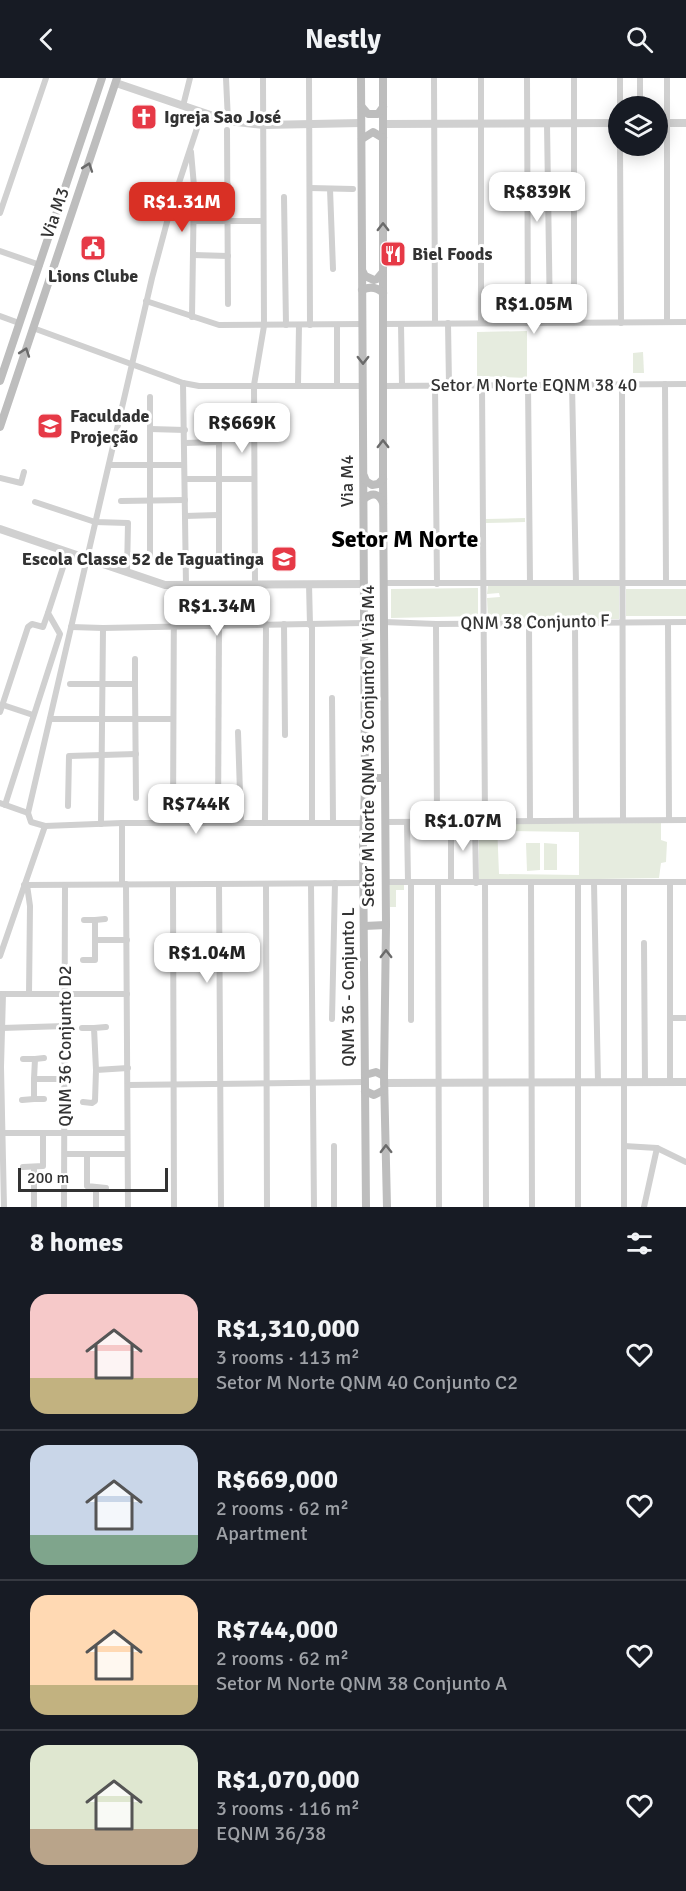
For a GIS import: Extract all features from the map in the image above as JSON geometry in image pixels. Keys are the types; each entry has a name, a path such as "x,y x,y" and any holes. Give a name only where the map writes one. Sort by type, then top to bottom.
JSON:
{"main road":[{"path":"0,381 102,78"},
{"name":"Via M4","path":"361,78 364,475 363,883"},
{"path":"362,290 370,287 383,290 383,78"},
{"name":"Via M3","path":"0,427 98,137 120,81"},
{"path":"97,94 94,113 87,133 91,140 98,137"},
{"path":"362,106 371,115 378,114 383,107"},
{"path":"362,139 373,132 383,138"},
{"path":"56,261 58,243 66,217 63,211 57,214"},
{"path":"363,272 365,276 374,280 382,273"},
{"name":"Setor M Norte QNM 36 Conjunto M Via M4","path":"383,290 386,882 384,1083 387,1207"},
{"path":"15,381 9,382 6,377 14,353 19,325"},
{"path":"364,475 366,481 372,485 378,484 383,479"},
{"path":"364,499 371,494 376,494 379,495 383,504"},
{"path":"364,778 385,778"},
{"name":"QNM 36 - Conjunto L","path":"363,883 366,1207"},
{"path":"364,926 386,925"},
{"path":"376,1072 384,1083 374,1095 365,1083 376,1072"}],"street":[{"path":"0,213 46,78"},
{"path":"183,106 190,78"},
{"path":"226,78 228,121"},
{"path":"255,584 254,385 264,326 263,78"},
{"path":"309,78 310,325"},
{"path":"434,78 435,323"},
{"path":"481,78 481,322"},
{"path":"527,78 528,323"},
{"path":"574,78 574,322"},
{"path":"620,78 620,96"},
{"path":"640,78 640,96"},
{"path":"667,78 667,96"},
{"path":"120,81 228,121 264,125 310,126 362,123"},
{"path":"202,113 171,207 146,300 28,813 30,822 45,826 122,823 363,823"},
{"path":"383,124 608,123"},
{"path":"668,123 686,123"},
{"path":"547,124 550,322"},
{"path":"227,130 228,304"},
{"path":"191,149 194,186 192,317"},
{"path":"620,156 621,322"},
{"path":"667,156 667,322"},
{"path":"194,186 228,185"},
{"path":"310,188 353,189"},
{"path":"330,189 333,269"},
{"path":"284,197 286,326"},
{"path":"194,221 263,222"},
{"path":"0,251 40,265"},
{"path":"194,255 228,256"},
{"path":"146,300 219,325 362,324"},
{"path":"0,316 19,325"},
{"path":"382,324 686,322"},
{"path":"448,323 449,385"},
{"path":"401,324 402,385"},
{"path":"298,386 299,325"},
{"path":"337,325 337,386"},
{"path":"33,328 183,382 204,387 363,386"},
{"path":"183,382 186,585"},
{"path":"528,384 530,583"},
{"path":"572,384 576,582"},
{"path":"622,384 623,820"},
{"path":"666,384 666,582"},
{"name":"Setor M Norte EQNM 38 40","path":"383,386 686,384"},
{"path":"482,385 485,821"},
{"path":"435,386 437,584"},
{"path":"150,397 150,556"},
{"path":"219,408 219,562"},
{"path":"150,429 185,430"},
{"path":"184,444 219,442"},
{"path":"109,465 184,465"},
{"path":"0,478 21,483 24,472"},
{"path":"184,479 254,478"},
{"path":"121,501 184,500"},
{"path":"35,502 95,522 128,523 127,572"},
{"path":"185,516 218,515"},
{"path":"0,529 156,583 174,586 364,584"},
{"path":"43,627 68,552"},
{"path":"384,583 686,583"},
{"path":"309,584 312,823"},
{"path":"172,823 174,586"},
{"path":"28,813 2,804 60,634 48,613"},
{"path":"576,621 576,820"},
{"name":"QNM 38 Conjunto F","path":"384,622 436,624 576,621 686,622"},
{"path":"529,622 530,821"},
{"path":"668,622 669,819"},
{"path":"71,627 364,623"},
{"path":"0,712 28,627 32,624 60,634"},
{"path":"265,823 266,624"},
{"path":"284,624 285,735"},
{"path":"436,624 437,821"},
{"path":"218,823 219,625"},
{"path":"101,824 103,628"},
{"path":"135,659 136,798"},
{"path":"70,684 135,684"},
{"path":"332,698 333,823"},
{"path":"3,705 33,715"},
{"path":"50,718 173,719"},
{"path":"238,732 241,823"},
{"path":"68,806 67,758 72,754 136,754"},
{"path":"385,822 686,820"},
{"path":"407,822 411,1020"},
{"path":"451,822 451,882"},
{"path":"475,822 476,883"},
{"path":"122,823 127,940 128,1207"},
{"path":"0,956 45,826"},
{"path":"386,882 686,882"},
{"path":"624,882 624,1207"},
{"path":"670,882 670,1082"},
{"path":"332,1019 335,883"},
{"path":"26,885 363,883"},
{"path":"438,883 439,1207"},
{"path":"485,883 486,1207"},
{"path":"531,883 532,1207"},
{"path":"578,883 578,1207"},
{"path":"594,883 598,1082"},
{"path":"219,884 221,1207"},
{"path":"266,884 267,1207"},
{"path":"311,884 314,1207"},
{"path":"26,885 30,906 29,994"},
{"name":"QNM 36 Conjunto D2","path":"64,1207 66,1154 65,885"},
{"path":"173,885 174,1207"},
{"path":"84,920 105,919"},
{"path":"95,920 95,960"},
{"path":"95,940 127,940"},
{"path":"644,943 645,1082"},
{"path":"83,960 103,960"},
{"path":"4,1207 1,1133 1,994 127,994"},
{"path":"671,1018 686,1018"},
{"path":"2,1028 65,1026"},
{"path":"82,1028 106,1028"},
{"path":"83,1102 95,1101 94,1028"},
{"path":"23,1059 44,1058"},
{"path":"34,1099 35,1059"},
{"path":"96,1070 128,1068"},
{"path":"34,1079 65,1079"},
{"path":"384,1083 686,1082"},
{"path":"128,1085 365,1083"},
{"path":"22,1100 44,1099"},
{"path":"1,1133 127,1133"},
{"name":"QNM 36 Conjunto D2","path":"34,1207 34,1167 44,1165 43,1133"},
{"path":"334,1146 334,1207"},
{"path":"624,1146 657,1148 686,1162"},
{"path":"644,1207 657,1148"},
{"path":"66,1154 127,1154"},
{"path":"87,1154 86,1184 88,1187 106,1188"},
{"path":"23,1167 34,1167"},
{"path":"96,1188 96,1207"}],"shaded area":[{"path":"527,331 527,378 477,376 477,332"},
{"path":"643,352 644,373 633,373 633,353"},
{"path":"525,518 525,522 486,523 486,519"},
{"path":"488,586 619,586 619,619 488,620 487,598 500,597 499,593 487,594"},
{"path":"478,588 478,616 391,618 391,589"},
{"path":"626,589 686,589 686,616 626,616"},
{"path":"661,823 661,840 667,842 666,862 661,863 659,878 479,881 479,824 497,824 499,874 579,875 579,832 501,831 500,824"},
{"path":"526,843 540,843 540,870 527,871"},
{"path":"544,843 557,844 557,870 544,870"},
{"path":"404,884 404,890 396,890 396,907 390,907 390,885"}],"place":[{"name":"Igreja Sao José","path":"144,117"},
{"name":"Lions Clube","path":"93,248"},
{"name":"Biel Foods","path":"393,254"},
{"name":"Faculdade Projeção","path":"50,426"},
{"name":"Escola Classe 52 de Taguatinga","path":"284,559"}],"district":[{"name":"Setor M Norte","path":"405,539"}]}
